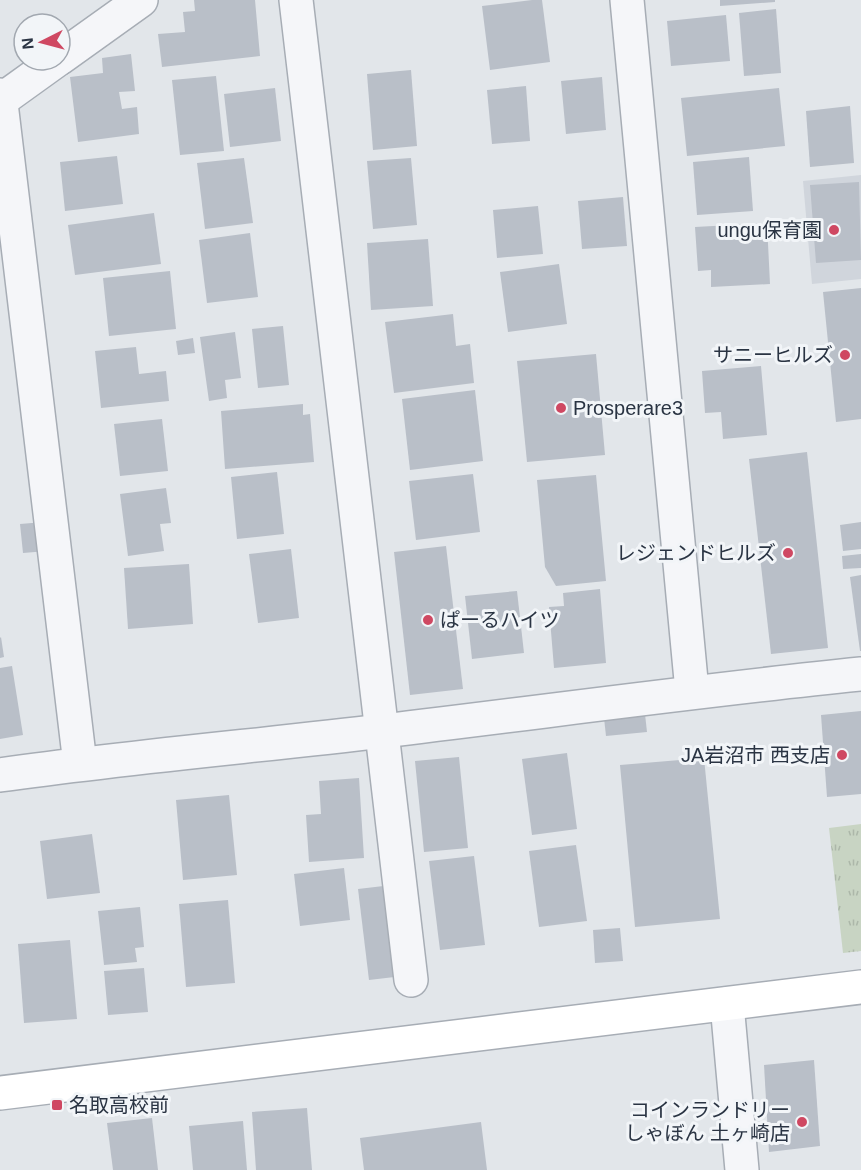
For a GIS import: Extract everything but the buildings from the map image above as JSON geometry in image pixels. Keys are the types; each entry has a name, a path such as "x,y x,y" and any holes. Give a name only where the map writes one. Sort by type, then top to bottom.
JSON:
{"street":[{"path":"72,49 141,0"},
{"path":"296,0 411,980"},
{"path":"627,0 692,691"},
{"path":"0,100 40,72"},
{"path":"0,95 80,764"},
{"path":"0,775 383,731 692,691 861,674"},
{"path":"0,1093 861,987"},
{"path":"727,1004 742,1170"}],"shaded area":[{"name":"ungu保育園","path":"861,175 861,279 812,284 803,181"}],"green space":[{"path":"861,824 861,951 843,953 829,828"}],"place":[{"name":"ungu保育園","path":"834,230"},
{"name":"サニーヒルズ","path":"845,355"},
{"name":"Prosperare3","path":"561,408"},
{"name":"レジェンドヒルズ","path":"788,553"},
{"name":"ぱーるハイツ","path":"428,620"},
{"name":"JA岩沼市 西支店","path":"842,755"},
{"name":"名取高校前","path":"57,1105"},
{"name":"コインランドリー しゃぼん 土ヶ崎店","path":"802,1122"}]}
